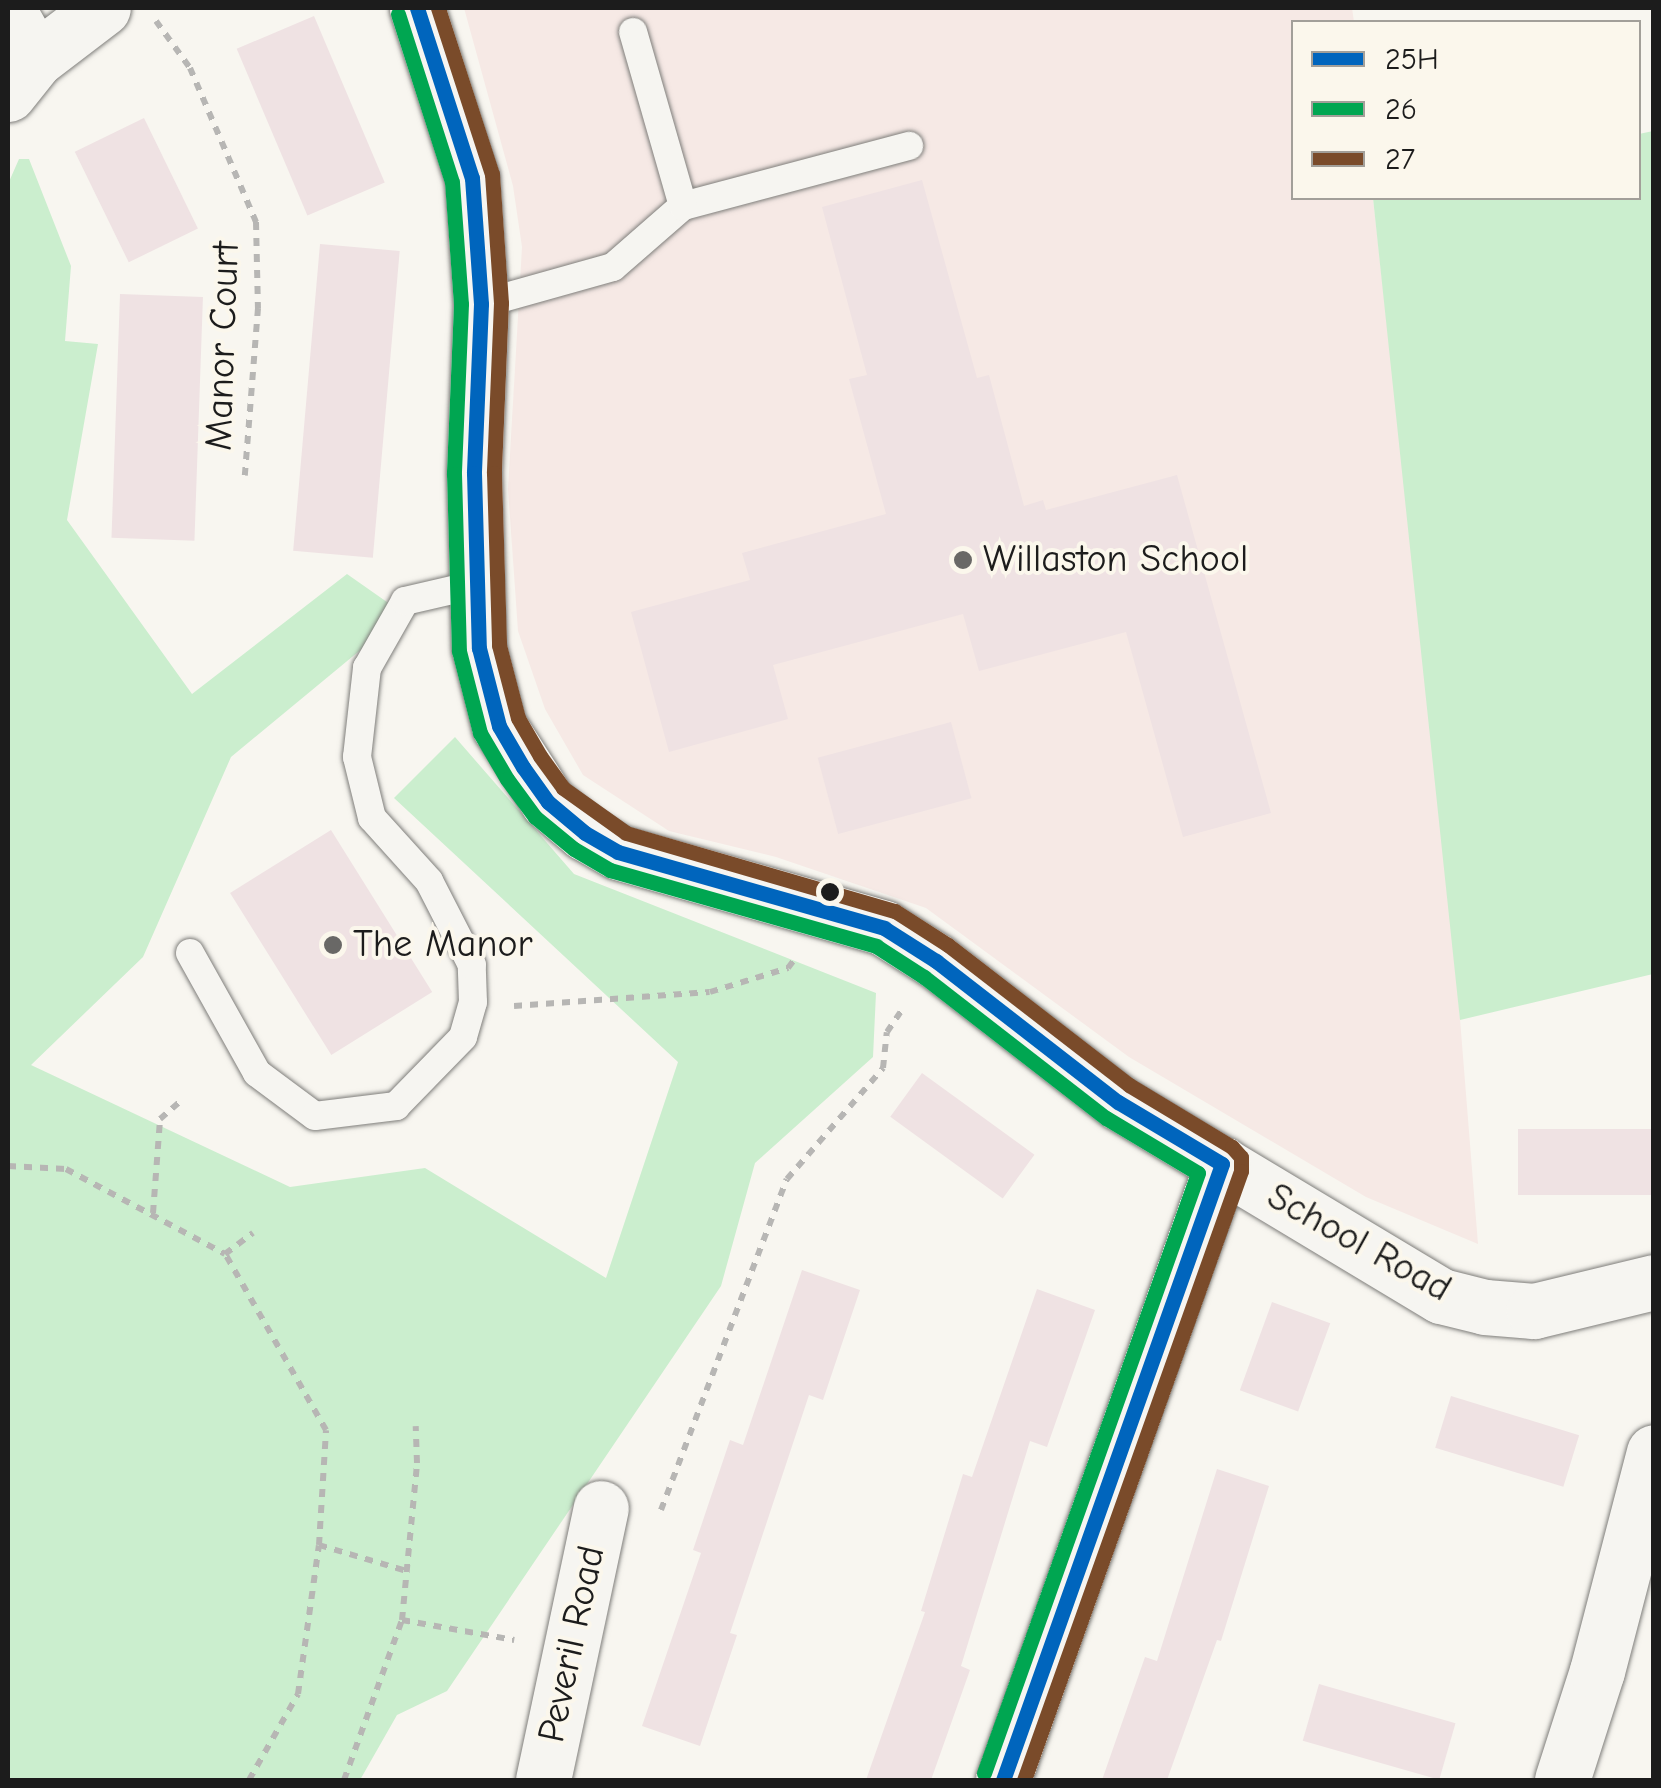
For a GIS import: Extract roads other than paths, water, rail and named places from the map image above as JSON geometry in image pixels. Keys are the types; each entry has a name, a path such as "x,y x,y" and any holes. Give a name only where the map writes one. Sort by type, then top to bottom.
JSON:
{"street":[{"path":"8,10 22,77 103,8"},
{"name":"School Road","path":"417,8 472,178 481,304 474,473 480,648 499,726 548,802 585,834 618,852 884,928 936,961 1118,1102 1440,1296 1485,1307 1534,1311 1654,1282"},
{"path":"1003,1780 1222,1164"},
{"path":"1562,1780 1597,1671 1654,1452"},
{"name":"Peveril Road","path":"543,1780 601,1508"}],"lane":[{"path":"633,32 682,206"},
{"path":"481,304 613,267 682,206 909,146"},
{"path":"190,953 257,1073 315,1116 396,1106 463,1037 473,1002 472,966 428,881 372,818 357,756 368,668 406,601 478,584"}],"place":[{"name":"Willaston School","path":"963,560"},
{"name":"The Manor","path":"333,945"}]}
